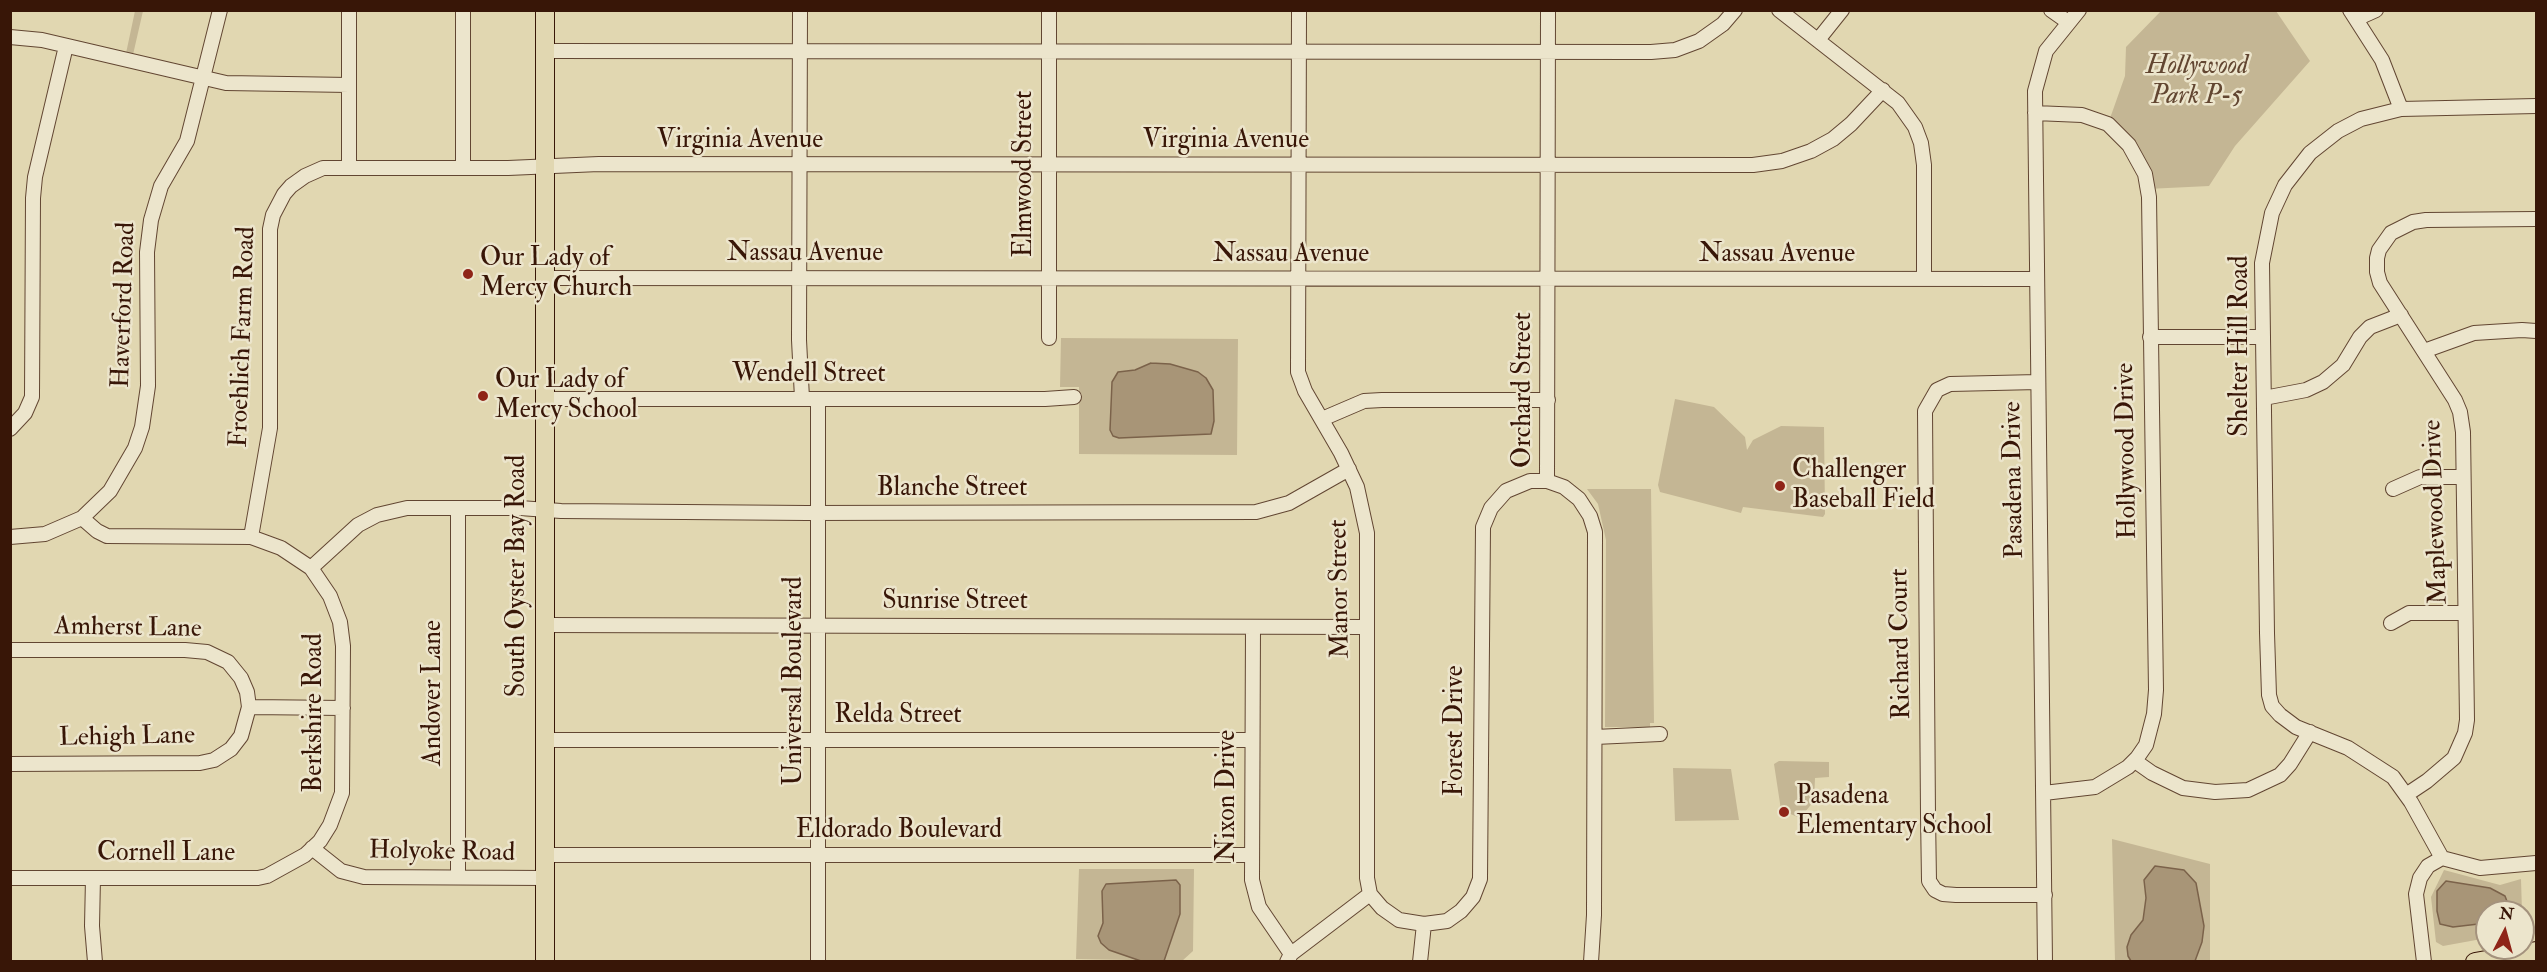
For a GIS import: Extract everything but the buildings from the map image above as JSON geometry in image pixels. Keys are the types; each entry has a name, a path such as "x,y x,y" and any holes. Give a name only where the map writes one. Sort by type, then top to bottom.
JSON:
{"main road":[{"name":"South Oyster Bay Road","path":"545,10 543,625 545,962"},
{"path":"2475,962 2536,951"}],"street":[{"name":"Haverford Road","path":"10,537 45,534 82,518 110,491 129,462 142,427 148,386 147,252 151,220 161,186 187,141 220,10"},
{"path":"349,167 350,10"},
{"path":"463,10 463,167"},
{"path":"800,10 799,278 802,398"},
{"name":"Elmwood Street","path":"1049,10 1049,338"},
{"name":"Manor Street","path":"1299,10 1299,372 1305,391 1349,468 1360,496 1367,533 1367,878 1370,894"},
{"name":"Orchard Street","path":"1548,10 1547,481 1564,487 1579,499 1590,516 1595,532 1594,915 1590,962"},
{"path":"545,51 1651,52 1675,50 1710,35 1735,10"},
{"path":"1779,10 1883,90 1906,112 1921,143 1924,165 1924,279"},
{"path":"1818,40 1842,10"},
{"path":"2051,10 2068,22"},
{"name":"Pasadena Drive","path":"2045,962 2035,91 2046,51 2079,10"},
{"path":"2376,10 2353,15 2382,60 2401,108"},
{"path":"10,37 42,40 244,85 349,85"},
{"path":"10,429 25,413 32,397 35,177 66,46"},
{"name":"Virginia Avenue","path":"544,166 1753,165 1782,161 1811,151 1833,139 1851,124 1883,90"},
{"name":"Shelter Hill Road","path":"2442,858 2406,795 2393,777 2367,758 2296,727 2272,706 2269,695 2263,337 2264,247 2272,213 2285,185 2310,153 2338,131 2361,119 2401,108 2536,106"},
{"name":"Hollywood Drive","path":"2035,113 2082,115 2108,124 2137,157 2145,174 2149,196 2156,690 2150,733 2146,745 2135,760 2109,780 2095,787 2043,793"},
{"name":"Froehlich Farm Road","path":"250,537 270,428 270,229 273,215 284,194 305,176 323,168 544,166"},
{"name":"Maplewood Drive","path":"2406,795 2454,758 2465,733 2467,720 2463,432 2460,412 2380,283 2377,272 2379,250 2391,233 2403,225 2426,220 2536,219"},
{"name":"Nassau Avenue","path":"545,278 2037,279"},
{"path":"2264,398 2306,390 2323,382 2343,365 2360,337 2370,327 2401,315"},
{"path":"2424,351 2474,333 2503,330 2536,332"},
{"path":"2150,337 2263,337"},
{"name":"Richard Court","path":"2038,382 1950,384 1937,390 1924,411 1928,815 1929,881 1935,890 1956,896 2044,895"},
{"name":"Wendell Street","path":"544,399 802,398 818,400 1074,397"},
{"name":"Universal Boulevard","path":"818,400 818,962"},
{"path":"1322,419 1364,401 1548,400"},
{"name":"Blanche Street","path":"311,568 345,535 377,515 407,508 819,513 1256,512 1289,502 1349,468"},
{"path":"2392,489 2420,477 2463,477"},
{"name":"Forest Drive","path":"1370,894 1382,908 1399,920 1424,924 1447,921 1461,911 1473,897 1480,879 1483,527 1491,508 1506,491 1530,481 1547,481"},
{"name":"Andover Lane","path":"458,508 458,877"},
{"name":"Berkshire Road","path":"82,518 107,536 250,537 281,548 311,568 330,596 340,622 343,646 342,793 330,825 312,848"},
{"path":"2391,623 2409,613 2465,613"},
{"name":"Sunrise Street","path":"543,625 1367,627"},
{"name":"Nixon Drive","path":"1253,627 1252,880 1259,907 1289,958"},
{"name":"Amherst Lane","path":"10,650 207,652 228,662 241,678 248,692 249,707"},
{"path":"249,707 343,708"},
{"name":"Lehigh Lane","path":"10,764 200,763 214,760 231,749 241,736 249,707"},
{"path":"2135,760 2152,773 2183,788 2215,792 2248,790 2280,775 2290,764 2310,732"},
{"path":"1595,737 1660,734"},
{"name":"Relda Street","path":"543,740 1252,740"},
{"name":"Holyoke Road","path":"312,848 331,864 353,876 544,878"},
{"name":"Cornell Lane","path":"10,878 258,878 277,872 305,855 312,848"},
{"name":"Eldorado Boulevard","path":"545,855 1252,855"},
{"path":"2424,962 2416,894 2420,878 2428,866 2442,858 2480,868 2536,863"},
{"path":"93,878 92,926 95,962"},
{"path":"1289,958 1370,894"},
{"path":"1419,962 1424,924"}],"green space":[{"path":"135,11 143,11 132,59 125,58"},
{"name":"Hollywood Park P-5","path":"2161,11 2276,11 2310,61 2235,146 2209,186 2147,189 2145,174 2108,124 2125,76 2126,47"},
{"path":"1061,338 1238,339 1237,455 1079,454 1079,387 1060,387"},
{"path":"1675,399 1714,407 1745,437 1747,450 1753,440 1781,426 1824,427 1825,514 1823,517 1743,507 1741,513 1660,492 1658,485"},
{"path":"1587,489 1651,489 1654,723 1650,723 1650,727 1605,727 1606,540 1598,504"},
{"path":"1779,761 1829,762 1829,777 1815,778 1814,801 1800,818 1781,810 1774,764"},
{"path":"1673,768 1731,769 1739,820 1675,821"},
{"path":"2112,839 2210,864 2210,961 2115,961"},
{"path":"1079,869 1194,869 1193,951 1182,961 1076,959"},
{"path":"2444,870 2500,885 2521,879 2522,900 2475,900 2475,940 2443,946 2436,942 2431,897"}],"shaded area":[{"path":"1151,363 1170,364 1198,372 1206,378 1213,390 1214,421 1211,434 1119,438 1113,436 1110,430 1112,382 1118,372 1135,370"},
{"path":"2155,866 2184,870 2196,883 2204,926 2202,942 2195,961 2131,961 2128,956 2127,947 2131,935 2143,920 2146,898 2144,880"},
{"path":"1176,880 1180,885 1180,914 1164,961 1141,961 1109,950 1101,943 1098,936 1103,923 1102,891 1106,884"},
{"path":"2446,881 2490,888 2505,896 2506,900 2475,900 2475,924 2453,927 2440,924 2437,911 2437,891"}],"place":[{"name":"Our Lady of Mercy Church","path":"468,274"},
{"name":"Our Lady of Mercy School","path":"483,396"},
{"name":"Challenger Baseball Field","path":"1780,486"},
{"name":"Pasadena Elementary School","path":"1784,812"}]}
